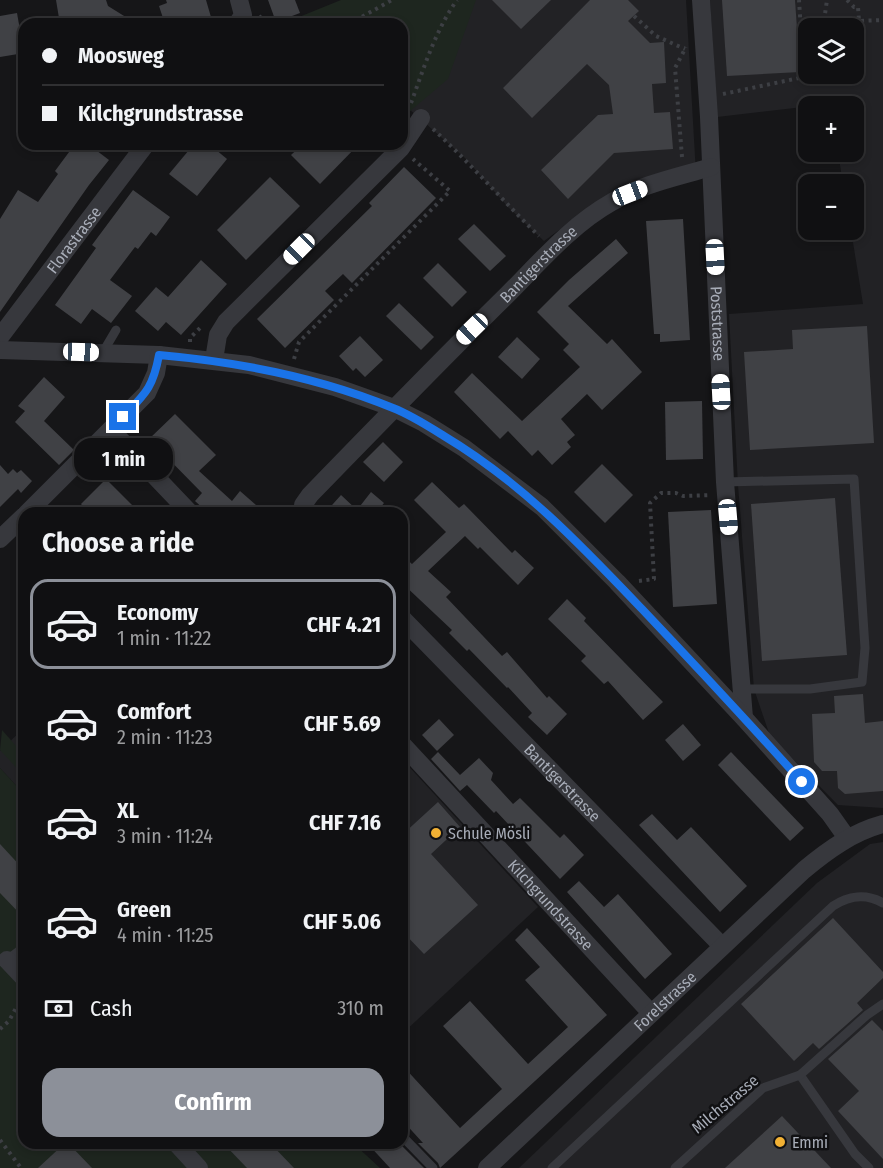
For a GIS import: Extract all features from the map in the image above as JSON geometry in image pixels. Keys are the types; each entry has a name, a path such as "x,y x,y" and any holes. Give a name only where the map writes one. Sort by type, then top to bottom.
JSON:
{"street":[{"path":"239,0 243,15 241,18"},
{"name":"Poststrasse","path":"701,0 708,97 725,488 744,718"},
{"path":"408,130 415,113"},
{"name":"Florastrasse","path":"0,337 141,150"},
{"path":"214,360 218,335 226,322 399,150"},
{"name":"Bantigerstrasse","path":"303,507 310,495 394,408 591,215 612,201 649,185 711,167"},
{"path":"0,350 103,352 214,360 290,374 335,387 394,408 424,423 508,479 542,507 617,582 744,718 830,814 847,838"},
{"path":"32,507 147,393 156,373 159,355"},
{"path":"111,430 184,507"},
{"path":"0,539 18,521"},
{"name":"Bantigerstrasse","path":"408,624 722,946"},
{"name":"Kilchgrundstrasse","path":"408,750 651,1013"},
{"name":"Forelstrasse","path":"488,1168 804,870 847,838 883,824"},
{"path":"7,960 18,972"},
{"path":"183,1149 200,1168"}],"lane":[{"path":"103,352 116,330"},
{"path":"725,488 854,479 865,648 862,682 810,689 742,689"},
{"path":"552,1168 833,906 841,901 859,897 869,897 883,903"},
{"path":"7,960 18,952"},
{"name":"Milchstrasse","path":"675,1168 763,1088 800,1075 867,1015 883,1004"},
{"path":"800,1075 855,1154 868,1168"},
{"path":"408,1142 433,1168"}],"path":[{"path":"360,18 392,0"},
{"path":"457,0 448,12 431,46 415,113 465,158 508,207 553,250"},
{"path":"799,0 800,18"},
{"path":"824,18 827,0"},
{"path":"847,0 854,7 858,7 858,21 883,20"},
{"path":"633,16 656,36 685,49"},
{"path":"683,175 675,68 688,42"},
{"path":"708,97 798,78"},
{"path":"290,374 299,342 450,191 403,150"},
{"path":"617,582 654,579 650,503 661,493 676,493 683,496 725,488"},
{"path":"0,1029 9,1021 18,1004"},
{"path":"0,1140 21,1168"}],"shaded area":[{"path":"341,0 476,0 448,79 408,113 408,18 299,17"},
{"path":"457,0 686,0 696,174 617,188 544,241 508,207 465,158 409,109"},
{"path":"710,0 883,0 883,808 838,805 770,736 754,689 738,485 729,314 863,304 853,240 864,240 864,174 841,174 840,162 864,162 864,96 798,96 798,108 717,117"},
{"path":"2,730 18,748 18,770 0,750"},
{"path":"18,734 18,788 0,768 0,751"},
{"name":"Schule Mösli","path":"408,766 538,907 408,1028"},
{"path":"0,768 18,788 18,1149 359,1149 380,1168 0,1168"},
{"path":"883,842 883,1168 519,1168 817,883 870,844"}],"building":[{"path":"56,0 106,0 108,6 127,18 59,18"},
{"path":"166,0 206,0 211,18 163,18 159,6 167,3"},
{"path":"268,0 295,0 300,13 287,18 275,18"},
{"path":"492,0 551,0 521,29"},
{"path":"590,0 628,0 639,11 628,21 650,43 664,42 666,83 652,84 654,113 670,112 673,149 614,153 568,199 541,170 598,115 613,114 609,85 587,64 532,118 503,88"},
{"path":"722,0 795,0 798,72 727,76"},
{"path":"17,13 18,54 0,57 0,16"},
{"path":"71,150 96,150 109,160 0,312 0,219 18,190 38,202 58,174 55,171"},
{"path":"189,150 216,150 227,159 197,196 169,174"},
{"path":"296,150 353,150 320,184 291,155"},
{"path":"404,167 436,198 352,283 343,274 325,291 334,300 285,348 257,319 372,206 369,203"},
{"path":"270,177 300,206 246,260 217,230"},
{"path":"133,190 170,217 156,236 151,232 138,249 135,247 110,280 132,296 111,323 92,309 81,324 55,305 96,248 92,245"},
{"path":"683,219 690,340 660,342 660,334 654,334 646,221"},
{"path":"474,224 506,256 490,271 458,239"},
{"path":"616,239 628,253 568,306 607,344 612,339 642,372 602,410 587,394 561,419 575,435 567,442 571,447 552,465 538,450 532,456 508,431 500,439 454,392 472,373 522,421 580,367 563,350 569,344 537,312"},
{"path":"201,260 227,284 181,335 166,322 158,331 135,311 156,287 168,297"},
{"path":"438,263 467,292 452,307 423,278"},
{"path":"399,303 434,337 421,350 386,316"},
{"path":"867,326 874,443 750,450 744,352 793,349 792,330"},
{"path":"360,336 383,360 365,377 356,368 353,371 339,356"},
{"path":"517,337 540,359 522,379 498,357"},
{"path":"44,377 65,397 44,421 74,450 59,465 15,422 25,411 18,406"},
{"path":"702,401 703,459 666,460 665,402"},
{"path":"175,414 216,455 199,471 232,501 240,491 258,507 202,507 195,501 202,493 149,439"},
{"path":"383,442 403,462 384,482 363,462"},
{"path":"602,464 633,495 605,523 574,492"},
{"path":"0,465 8,474 13,469 17,473 21,470 32,481 21,493 18,489 0,507"},
{"path":"106,479 134,507 84,507 81,504"},
{"path":"432,482 459,508 464,504 512,553 515,550 534,568 518,585 480,547 478,549 465,536 428,571 451,592 446,597 502,656 507,652 547,698 549,696 567,714 547,735 528,717 532,713 508,687 469,649 467,651 449,633 452,630 408,589 408,560 412,564 446,532 414,500"},
{"path":"371,492 384,503 381,507 359,507"},
{"path":"341,495 354,507 330,507"},
{"path":"835,498 847,655 762,661 751,504"},
{"path":"711,510 717,604 673,607 668,512"},
{"path":"567,599 586,618 584,621 663,702 643,720 608,681 604,684 581,661 586,656 548,619"},
{"path":"863,694 865,723 883,721 883,791 845,794 838,788 837,771 822,771 814,762 812,714 835,713 834,696"},
{"path":"439,719 454,735 437,751 422,735"},
{"path":"683,724 701,745 683,761 665,740"},
{"path":"438,752 460,775 479,758 493,773 491,780 513,804 520,798 560,838 564,834 584,855 560,879 496,811 494,813 467,785 460,791 431,759"},
{"path":"731,752 804,828 790,841 718,765"},
{"path":"438,802 460,827 431,854 478,905 424,954 408,937 408,830"},
{"path":"652,814 677,840 691,827 747,886 720,912 639,825"},
{"path":"0,844 18,864 18,912 0,893"},
{"path":"579,881 604,907 618,894 672,954 645,979 567,892"},
{"path":"833,918 883,972 883,978 857,1003 863,1010 819,1049 813,1043 794,1061 741,1004"},
{"path":"527,928 607,1015 440,1168 438,1163 418,1143 423,1143 408,1127 408,1072 460,1128 502,1089 443,1026 470,1001 528,1064 568,1027 525,980 540,967 515,940"},
{"path":"872,1020 883,1031 883,1159 838,1111 859,1091 828,1059"},
{"name":"Emmi","path":"782,1116 831,1168 725,1168"},
{"path":"59,1149 74,1149 92,1168 38,1168"},
{"path":"229,1149 276,1149 294,1168 247,1168"},
{"path":"373,1149 405,1149 424,1168 390,1168"}],"place":[{"name":"Schule Mösli","path":"436,833"},
{"name":"Emmi","path":"780,1142"}],"route":[{"path":"123,417 147,393 156,373 159,355 249,365 290,374 394,408 424,423 508,479 542,507 617,582 802,782"}]}
